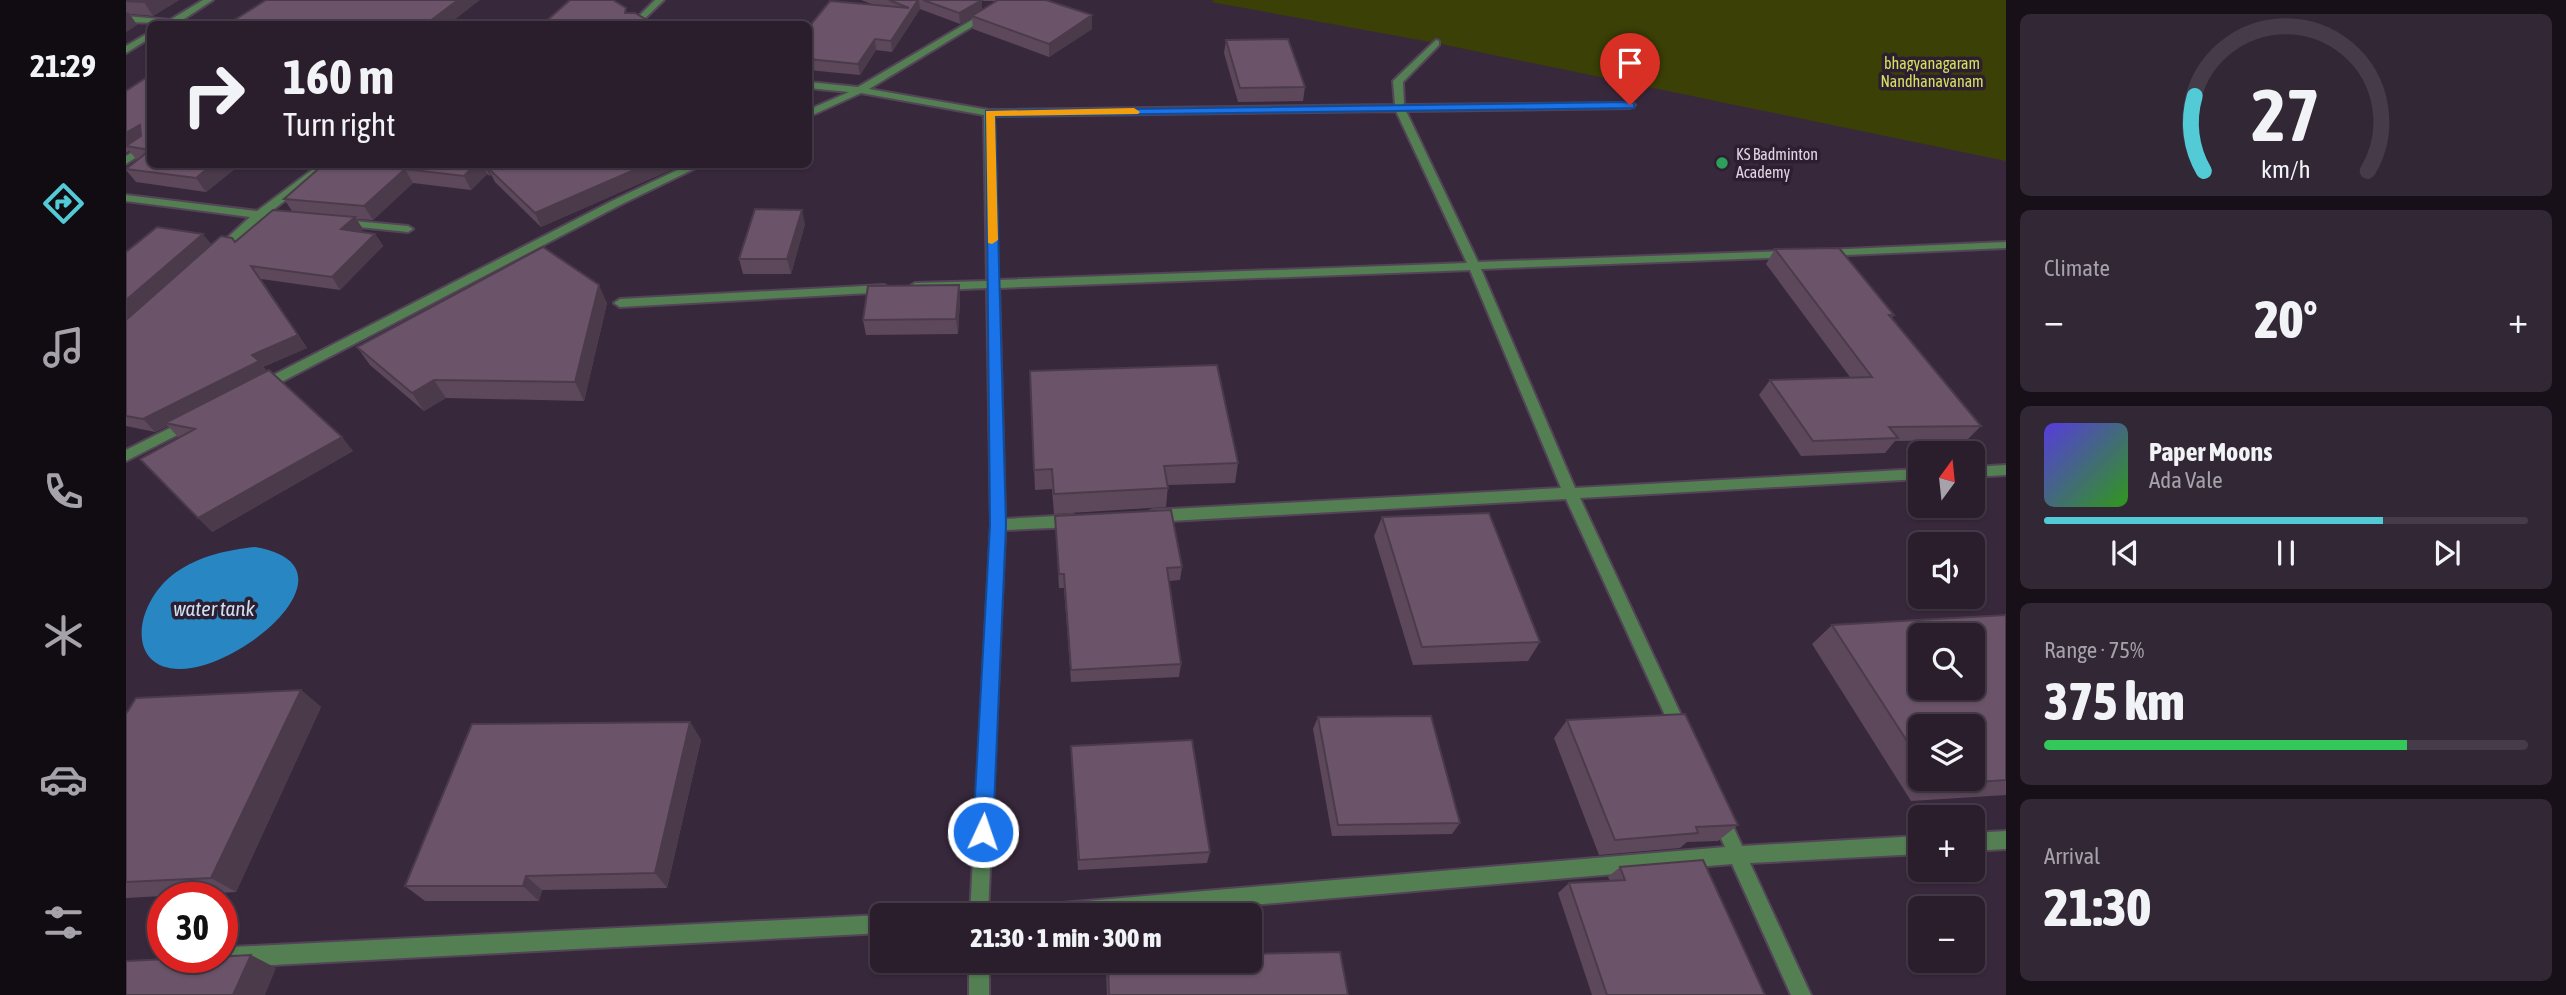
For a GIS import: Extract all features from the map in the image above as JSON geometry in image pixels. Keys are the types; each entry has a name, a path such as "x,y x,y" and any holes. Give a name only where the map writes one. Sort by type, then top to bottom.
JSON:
{"street":[{"path":"172,21 208,0"},
{"path":"638,21 660,0"},
{"path":"812,112 860,90 1012,0"},
{"path":"976,5 1000,7"},
{"path":"126,19 148,21"},
{"path":"126,51 147,37"},
{"path":"1436,43 1398,81 1400,109 1474,266 1570,492 1686,742"},
{"path":"812,85 860,90 989,113 1630,105"},
{"path":"980,903 998,525 989,113"},
{"path":"126,161 147,146"},
{"path":"209,259 259,215 322,168"},
{"path":"250,392 616,203 690,168"},
{"path":"126,198 299,219"},
{"path":"327,222 408,229"},
{"path":"1816,253 2006,246"},
{"path":"620,303 993,282 1802,254"},
{"path":"126,456 200,418"},
{"path":"1985,471 2006,470"},
{"path":"1137,517 1908,475"},
{"path":"998,525 1082,520"},
{"path":"1714,805 1801,995"},
{"path":"1985,841 2006,840"},
{"path":"1169,903 1738,855 1908,846"},
{"path":"238,957 870,925"},
{"path":"979,973 979,995"}],"green space":[{"name":"bhagyanagaram Nandhanavanam","path":"2006,0 2006,161 1436,43 1211,2"}],"water":[{"name":"water tank","path":"255,547 285,557 298,574 295,593 282,614 261,635 235,652 207,664 181,669 163,666 151,659 144,647 144,617 150,601 161,586 184,567 203,558"}],"building":[{"path":"126,0 148,0 144,2"},
{"path":"266,0 458,0 430,21 233,21"},
{"path":"570,0 613,0 626,8 625,13 635,13 649,21 546,21"},
{"path":"889,0 918,0 891,41 875,39 858,64 812,59 812,23 830,1 909,8"},
{"path":"923,0 982,0 959,13"},
{"path":"998,0 1046,0 1092,15 1049,44 972,16"},
{"path":"1288,39 1305,87 1240,88 1226,40"},
{"path":"147,77 147,150 126,146 141,136 140,125 126,133 126,91"},
{"path":"147,152 147,168 208,168 196,178 126,169"},
{"path":"319,168 472,168 464,176 405,169 364,206 284,199"},
{"path":"488,168 639,168 535,213"},
{"path":"755,209 802,210 787,259 739,259"},
{"path":"273,210 355,217 341,229 375,234 332,277 251,266 298,335 252,355 259,361 143,419 126,416 126,320 221,236 232,238 235,242"},
{"path":"157,227 203,234 126,300 126,252"},
{"path":"543,247 599,285 575,382 434,380 412,393 357,347"},
{"path":"1839,248 1894,315 1889,315 1981,426 1889,427 1898,438 1813,441 1770,380 1872,377 1775,249"},
{"path":"959,285 956,319 863,320 868,286"},
{"path":"1217,365 1238,463 1164,466 1168,488 1054,494 1052,469 1034,470 1030,371"},
{"path":"269,370 342,437 198,518 140,459 195,429 165,423"},
{"path":"1171,510 1182,567 1167,568 1181,664 1071,670 1064,574 1059,574 1055,516"},
{"path":"1489,513 1540,642 1422,647 1382,517"},
{"path":"2006,615 2006,780 1985,781 1985,714 1908,714 1908,742 1832,625"},
{"path":"301,690 211,878 126,882 126,714 136,698"},
{"path":"1685,714 1738,825 1696,827 1698,833 1615,840 1567,720"},
{"path":"1431,716 1460,823 1338,825 1318,717"},
{"path":"690,722 655,873 526,876 523,886 405,886 472,724"},
{"path":"1192,740 1210,852 1079,860 1071,746"},
{"path":"1703,860 1765,995 1607,995 1569,883 1625,880 1620,867"},
{"path":"1340,952 1348,995 1109,995 1108,973 1262,973 1262,954"},
{"path":"251,955 233,995 126,995 126,961 147,960 147,973 238,973 238,956"}],"slow traffic":[{"path":"992,240 989,113 1134,112"}],"place":[{"name":"KS Badminton Academy","path":"1722,163"}],"route":[{"path":"983,832 998,525 989,113 1630,105"}]}
